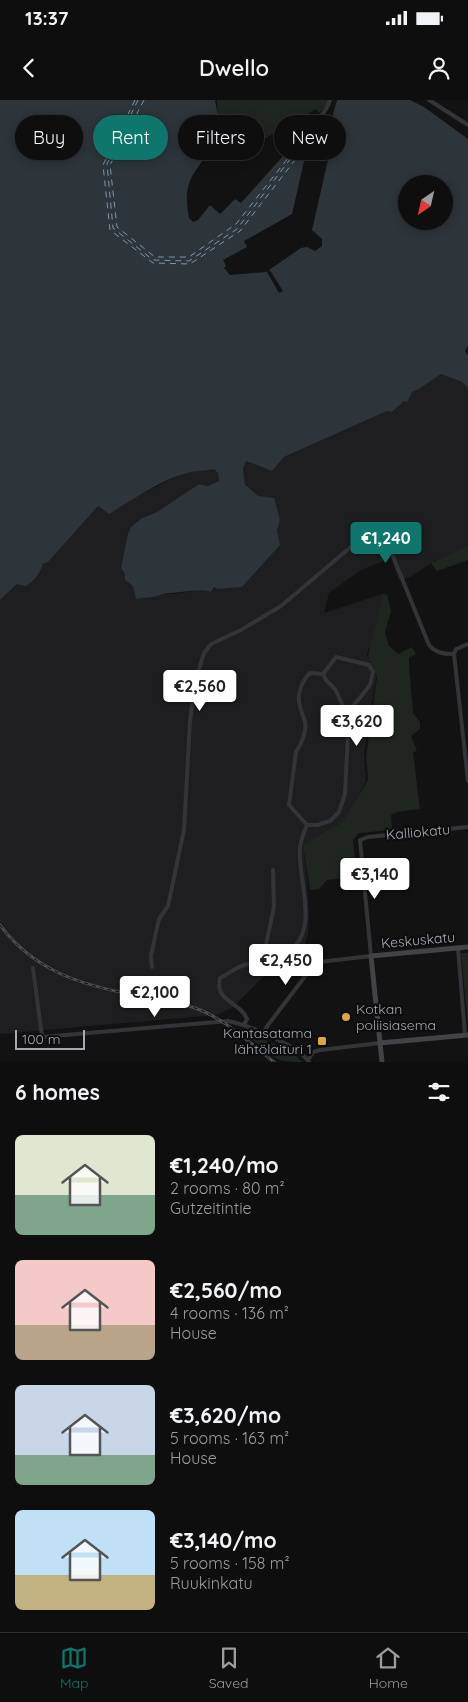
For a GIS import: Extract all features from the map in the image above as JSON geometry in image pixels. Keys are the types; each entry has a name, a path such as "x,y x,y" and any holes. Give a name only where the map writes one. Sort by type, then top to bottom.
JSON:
{"main road":[{"name":"Keskuskatu","path":"371,956 468,947"},
{"path":"371,956 382,1062"},
{"path":"380,1043 467,1035"}],"street":[{"path":"323,115 330,100"},
{"path":"429,100 468,125"},
{"path":"152,967 151,956 159,919 168,906 184,830 190,720 195,682 204,653 211,644 241,630 281,606 364,538 373,536 386,541 426,641 436,652 454,654"},
{"path":"468,644 456,649 454,654 468,781"},
{"path":"323,674 339,657 369,665 373,672 370,685 347,714"},
{"path":"310,673 323,674 336,690 347,714 345,794 339,812 330,821 318,825 307,825 288,805 296,752 301,746 306,724 299,704 304,679 310,673"},
{"path":"244,1025 247,1018 246,1014 229,1002 220,992 218,984 220,978 241,966 286,953 294,947 301,936 305,924 305,906 300,848 307,825"},
{"name":"Kalliokatu","path":"371,956 360,840 368,837 468,827"},
{"path":"263,959 274,907 273,870"},
{"path":"458,948 467,1035"},
{"path":"263,1033 313,966 319,962 371,956"},
{"path":"33,968 42,1037 220,1021 244,1025 263,1033 298,1052 309,1061 312,1052 380,1043"}],"shaded area":[{"path":"0,100 215,100 218,115 178,115 178,160 203,160 193,175 188,189 187,206 189,218 193,222 198,220 210,205 220,214 235,199 241,203 279,160 304,160 292,214 244,241 247,247 223,260 226,266 224,268 230,275 266,272 301,248 307,247 315,251 322,246 322,239 312,230 328,160 346,160 346,115 333,115 337,100 410,100 424,107 468,139 468,345 465,351 468,356 468,388 462,382 441,374 412,392 407,402 404,401 392,412 387,411 284,457 272,471 246,461 243,469 245,484 258,496 274,498 280,520 277,530 280,545 242,587 217,589 214,587 211,592 167,593 156,597 136,599 133,586 125,580 125,574 121,568 131,527 142,518 157,512 199,484 208,486 219,481 218,473 214,469 180,475 162,483 109,514 98,506 48,562 43,564 35,579 26,586 17,584 0,600"},
{"path":"217,100 329,100 325,108 319,113 316,109 306,115 274,115 274,133 264,139 264,115 218,115"},
{"path":"441,374 462,382 468,388 468,553 436,560 410,577 399,580 391,558 361,570 329,593 324,613 385,593 374,645 369,648 367,655 375,669 376,678 364,753 366,781 343,824 337,824 308,847 304,855 309,915 308,935 300,957 280,960 232,1008 216,1015 0,1034 0,600 17,584 40,573 43,564 48,562 98,505 109,513 181,474 208,469 214,469 219,473 219,481 208,486 199,484 157,512 142,518 125,574 128,583 133,586 136,599 167,593 174,594 199,590 211,592 214,587 217,589 242,586 280,545 277,530 258,496 245,483 243,469 246,461 272,471 284,457 387,411 392,412 404,401 407,401 412,392"},
{"path":"468,546 468,560 437,571 431,563"},
{"path":"387,594 391,611 385,632 389,646 398,654 412,647 416,654 409,658 409,665 413,713 420,722 420,729 411,736 417,751 413,752 420,809 397,812 391,815 392,830 359,833 353,840 357,877 327,880 319,889 310,890 303,845 343,821 368,780 366,757 377,677 368,656 382,596"},
{"path":"461,953 468,953 468,1027"},
{"path":"239,1028 268,1041 267,1052"},
{"path":"271,1042 294,1054 302,1062 284,1061 274,1057 270,1049"}],"pier":[{"path":"269,269 283,291 279,293 266,270"}],"ferry route":[{"path":"135,100 103,165 110,230 153,263 190,264 240,231 295,160"},
{"path":"138,100 107,164 113,228 153,260 189,261 237,229 290,160"},
{"path":"144,100 110,165 117,227 155,257 189,257 236,224 287,160"}],"railway":[{"path":"0,925 13,941 28,954 60,974 115,991 180,1004 206,1012 236,1032 274,1062"}],"place":[{"name":"Kotkan poliisiasema","path":"346,1017"},
{"name":"Kantasatama lähtölaituri 1","path":"322,1041"}]}
